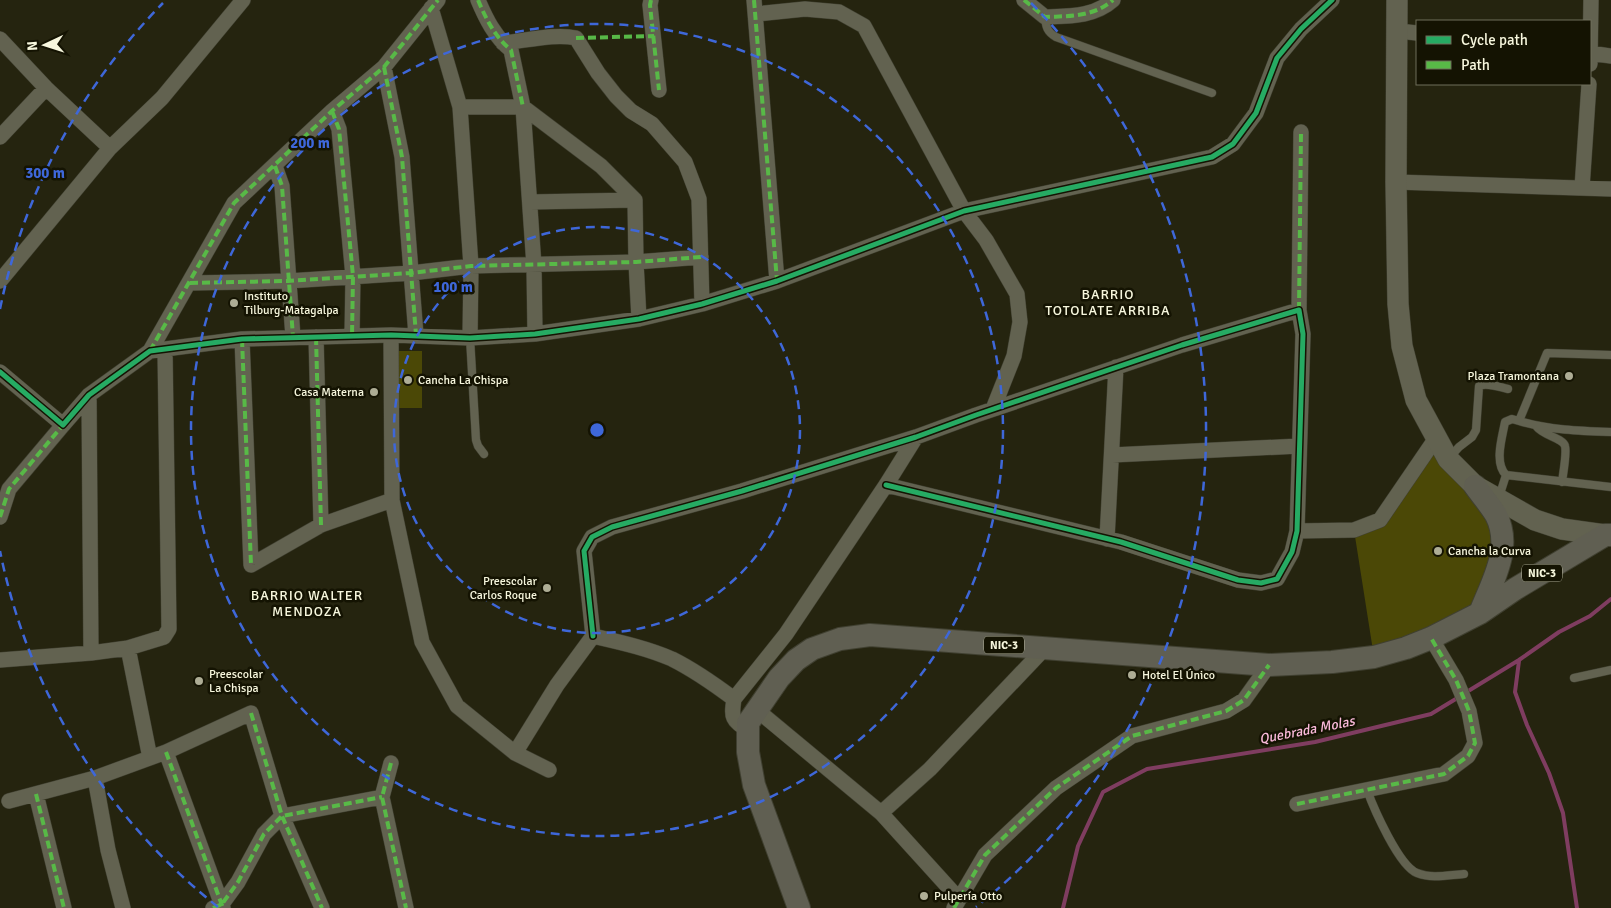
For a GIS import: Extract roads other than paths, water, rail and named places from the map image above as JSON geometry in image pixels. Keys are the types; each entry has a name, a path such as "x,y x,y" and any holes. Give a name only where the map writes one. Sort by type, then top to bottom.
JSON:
{"main road":[{"path":"1397,0 1408,32 1396,182 1398,294 1402,346 1416,400 1436,438 1448,459 1475,486 1496,516 1502,534 1502,554 1480,613"},
{"path":"1475,486 1535,520 1562,529 1608,535"},
{"name":"NIC-3","path":"753,720 779,678 796,660 812,649 840,639 870,635 1269,665 1332,662 1374,657 1406,648 1431,638 1480,613 1515,588 1608,535"},
{"path":"753,720 748,752 754,784 799,908"}],"street":[{"path":"0,281 110,148 162,98 243,0"},
{"path":"478,0 484,15 503,43 512,50 523,107 534,266 535,334"},
{"path":"651,0 659,90"},
{"path":"1024,0 1045,17 1094,12 1113,0"},
{"path":"0,517 9,489 89,395 158,350 242,338 391,335 470,338 535,334 639,319 702,304 777,281 964,211 1212,157 1233,144 1256,113 1277,58 1301,29 1332,0"},
{"path":"1591,26 1592,0"},
{"path":"0,660 91,654 128,648 164,637 169,630 158,350 190,283 234,203 332,111 384,67 434,4"},
{"path":"434,4 460,107 471,266 470,338"},
{"path":"777,281 755,7 839,12 864,26 964,211 986,240 1017,294 1020,322 1014,356 993,409"},
{"path":"503,43 563,37 576,38 598,73 616,96 631,111 652,124 685,162 698,199 702,257 702,304"},
{"path":"0,39 46,88 110,148"},
{"path":"1591,53 1611,56"},
{"path":"384,67 402,157 416,336"},
{"path":"1582,188 1588,85"},
{"path":"0,136 46,88"},
{"path":"460,107 523,107 601,166 635,200 639,319"},
{"path":"332,111 339,129 353,276 352,336"},
{"path":"886,485 1107,539 1238,580 1261,583 1277,579 1292,552 1297,531 1303,334 1299,310 1301,132"},
{"path":"275,166 282,186 293,336"},
{"path":"1396,182 1611,189"},
{"path":"530,202 635,200"},
{"path":"190,283 288,281 411,273 471,266 534,266 702,257"},
{"path":"514,753 557,685 593,636 584,551 592,536 612,527 742,491 916,437 1182,345 1299,310"},
{"path":"391,335 392,500 422,642 457,706 514,753 549,770"},
{"path":"316,337 321,525"},
{"path":"242,338 251,565 321,525 392,500"},
{"path":"1107,539 1116,367"},
{"path":"0,372 63,424"},
{"path":"89,395 91,654"},
{"path":"916,437 786,634 734,699 732,716 735,722 753,720 880,812 957,904 985,855 1056,788 1132,736 1226,711 1244,700 1269,665"},
{"path":"1297,531 1354,530 1380,520 1436,438"},
{"path":"1112,455 1300,446"},
{"path":"593,636 630,645 671,659 706,678 734,699"},
{"path":"1297,804 1444,774 1468,756 1475,743 1469,711 1456,680 1431,638"},
{"path":"128,648 150,758"},
{"path":"880,812 930,769 1045,648"},
{"path":"9,801 95,778 150,758 251,713 282,816 322,908"},
{"path":"166,752 219,907"},
{"path":"391,763 382,797 406,908"},
{"path":"95,778 108,850 123,908"},
{"path":"36,794 64,908"},
{"path":"219,907 238,882 264,834 282,816 382,797"}],"lane":[{"path":"1045,17 1049,33 1056,37 1212,93"},
{"path":"470,338 476,440 484,454"},
{"path":"1519,420 1547,353 1611,355"},
{"path":"1448,459 1472,437 1476,430 1479,386 1487,384 1508,389"},
{"path":"1611,432 1564,430 1512,420 1505,422 1500,462 1501,470 1506,475 1611,487"},
{"path":"1536,426 1540,432 1562,440 1565,446 1562,482"},
{"path":"1499,498 1506,475"},
{"path":"1574,678 1611,670"},
{"path":"1367,790 1375,811 1397,853 1415,873 1432,877 1464,874"}],"waterway":[{"name":"Quebrada Molas","path":"1465,693 1519,660 1559,632 1590,616 1611,599"},
{"path":"1519,661 1515,692 1527,725 1549,773 1563,813 1577,908"},
{"name":"Quebrada Molas","path":"1063,908 1078,846 1103,792 1147,769 1315,742 1431,714 1459,697"}],"place":[{"name":"Instituto Tilburg-Matagalpa","path":"234,303"},
{"name":"Plaza Tramontana","path":"1569,376"},
{"name":"Cancha La Chispa","path":"408,380"},
{"name":"Casa Materna","path":"374,392"},
{"name":"Cancha la Curva","path":"1438,551"},
{"name":"Preescolar Carlos Roque","path":"547,588"},
{"name":"Hotel El Único","path":"1132,675"},
{"name":"Preescolar La Chispa","path":"199,681"},
{"name":"Pulpería Otto","path":"924,896"}],"district":[{"name":"BARRIO TOTOLATE ARRIBA","path":"1108,302"},
{"name":"BARRIO WALTER MENDOZA","path":"307,604"}]}
